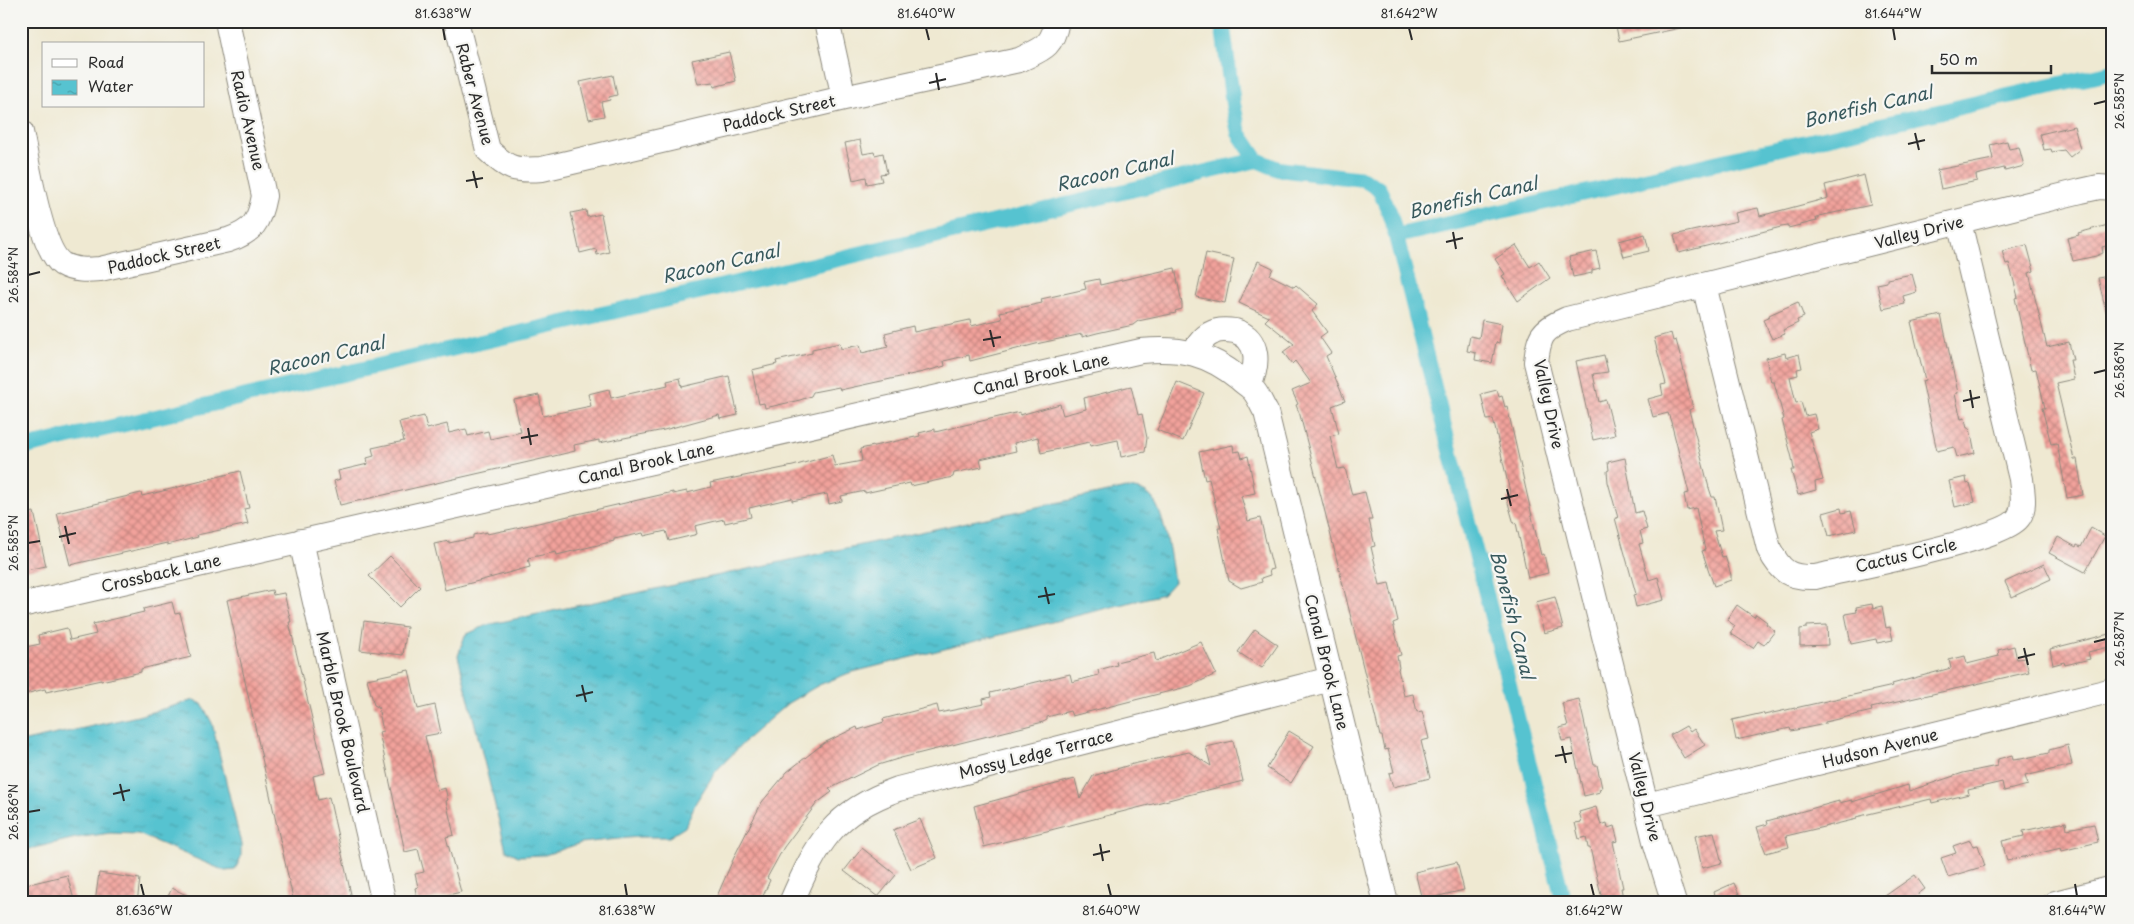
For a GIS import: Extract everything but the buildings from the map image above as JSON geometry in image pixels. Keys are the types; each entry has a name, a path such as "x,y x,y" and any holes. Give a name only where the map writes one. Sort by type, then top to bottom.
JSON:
{"street":[{"name":"Radio Avenue","path":"227,21 264,196 260,219"},
{"name":"Raber Avenue","path":"456,21 488,150 500,162"},
{"path":"827,21 844,98"},
{"name":"Paddock Street","path":"500,162 519,171 542,169 844,98 1019,60 1042,49 1056,29"},
{"name":"Paddock Street","path":"21,132 46,240 61,263 80,270 100,269 228,240 244,234 260,219"},
{"name":"Valley Drive","path":"1674,903 1647,805 1536,362 1539,340 1551,325 1567,318 2080,191 2099,187 2113,188"},
{"name":"Cactus Circle","path":"1704,285 1769,549 1778,566 1798,577 1815,577 1939,548 1987,536 2004,529 2019,517 2024,499 2021,479 1959,222"},
{"path":"1193,352 1212,332 1230,330 1247,337 1253,344 1256,355 1254,375 1249,386"},
{"name":"Canal Brook Lane","path":"301,541 1141,351 1165,348 1206,356 1249,386 1266,412 1386,903"},
{"name":"Crossback Lane","path":"21,605 301,541"},
{"name":"Marble Brook Boulevard","path":"301,541 384,903"},
{"name":"Mossy Ledge Terrace","path":"791,903 818,845 847,815 880,795 908,786 1331,679"},
{"name":"Hudson Avenue","path":"1647,805 2113,690"},
{"path":"2055,903 2113,888"}],"water":[{"path":"1126,488 1147,493 1157,505 1167,538 1174,582 1163,594 849,673 819,685 788,703 750,736 716,771 696,802 685,827 669,837 637,837 581,843 545,855 518,856 506,850 458,656 465,635 487,625"},
{"path":"194,700 202,704 212,723 241,844 241,857 235,870 225,871 138,834 110,833 76,838 21,851 21,742 138,716"}],"waterway":[{"path":"1222,21 1233,104 1239,133 1257,160"},
{"name":"Bonefish Canal","path":"1564,903 1396,236 2113,72"},
{"name":"Racoon Canal","path":"21,448 698,292 1257,160 1278,169 1363,179 1379,189 1389,211 1396,236"}]}
